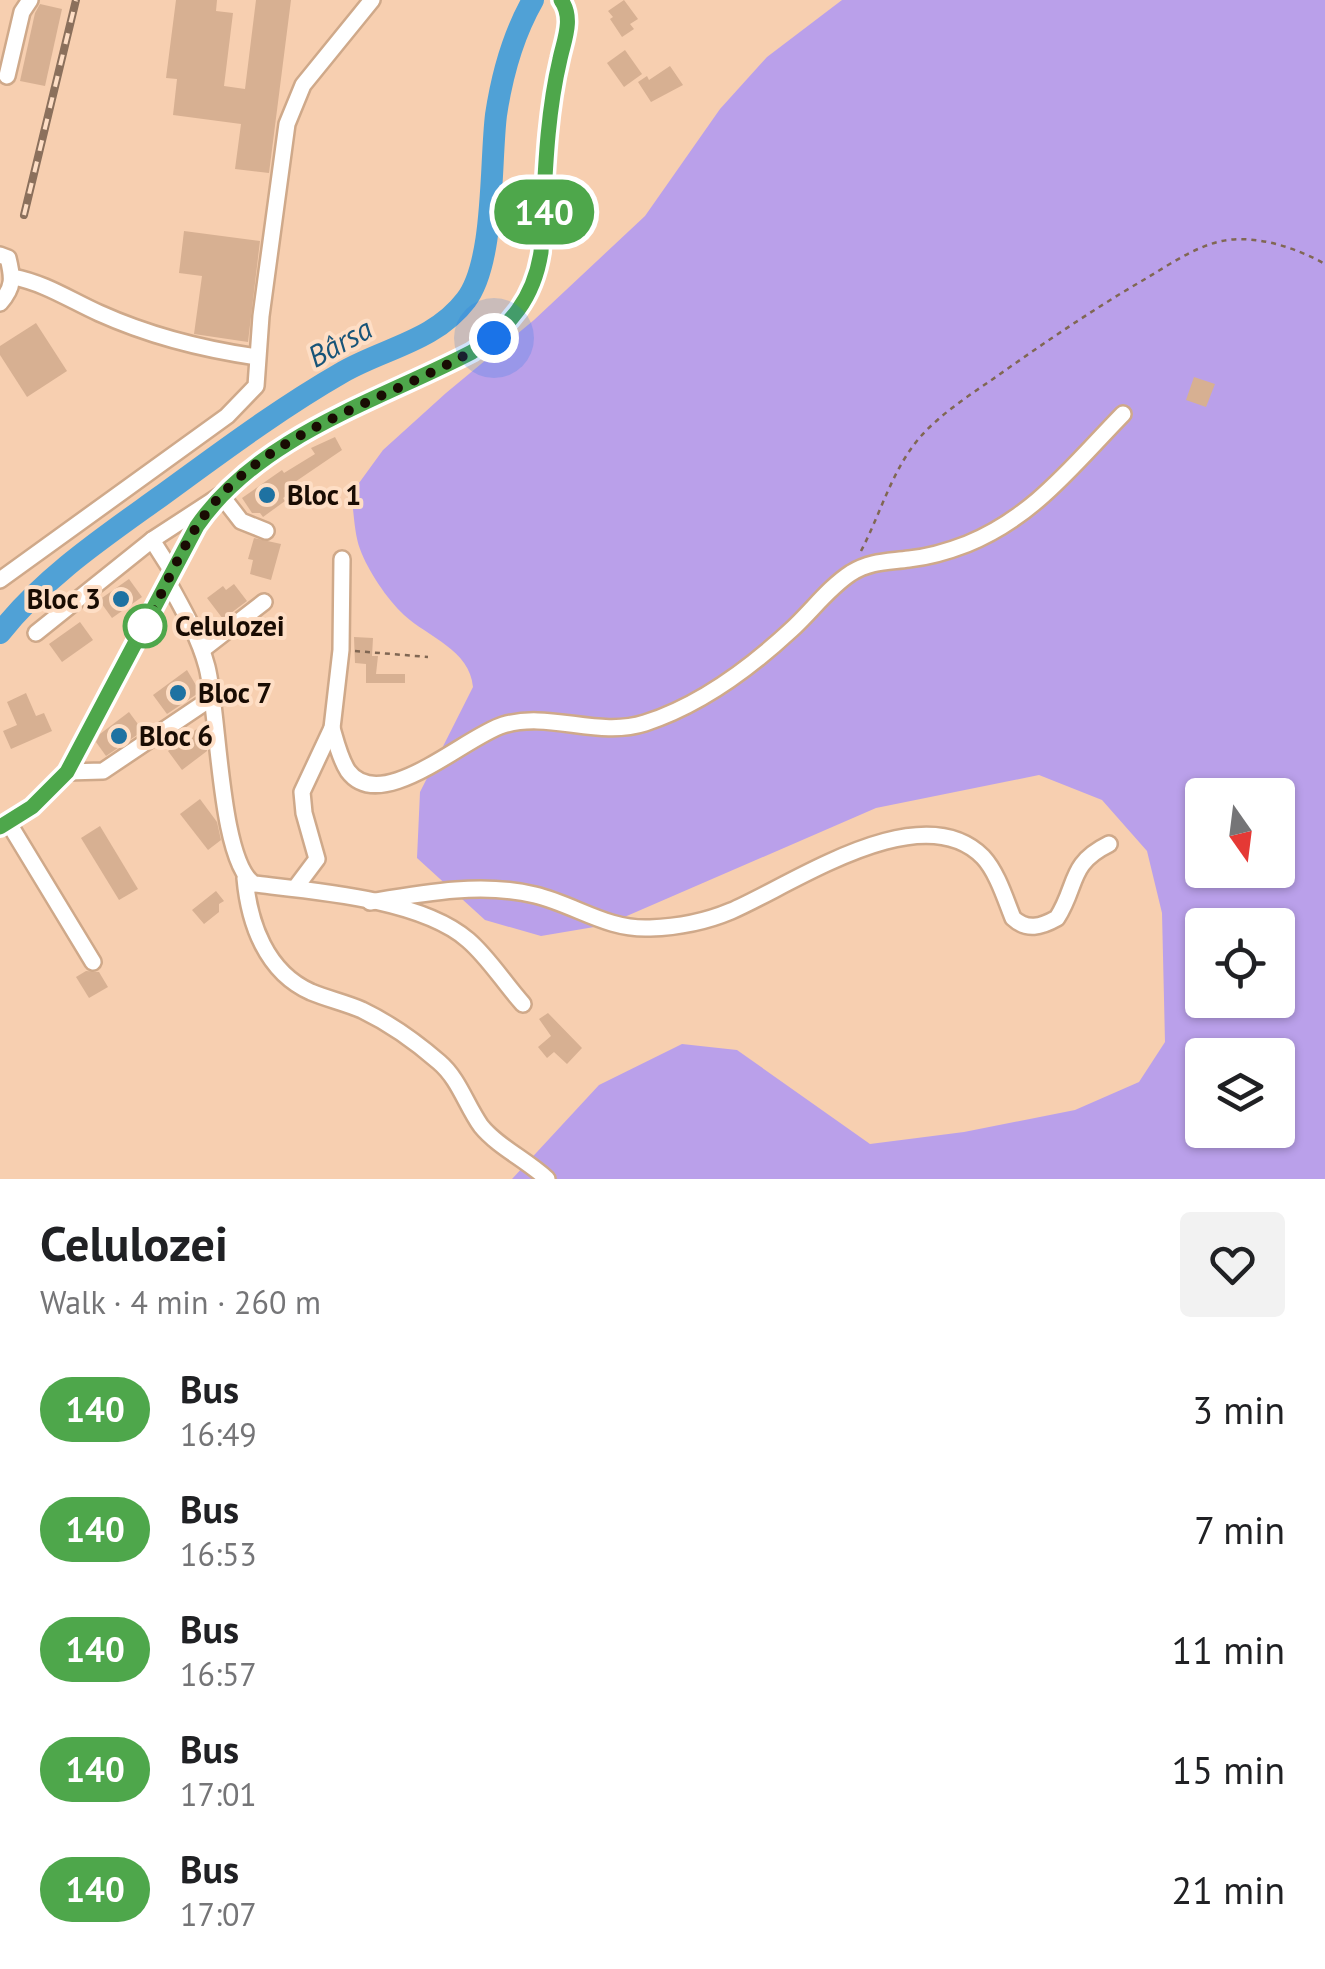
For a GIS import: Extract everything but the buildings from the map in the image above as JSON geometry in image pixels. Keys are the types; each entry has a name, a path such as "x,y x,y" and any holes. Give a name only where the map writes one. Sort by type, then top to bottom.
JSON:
{"street":[{"path":"8,76 22,12 30,0"},
{"path":"0,580 245,400 256,386 286,124 302,85 372,0"},
{"path":"36,633 152,540 222,495 267,458 305,434 472,352 494,338 523,306 541,252 550,119 567,28 567,2"},
{"path":"0,255 8,258 13,277 10,291 0,303"},
{"path":"13,277 35,281 101,314 171,341 257,357"},
{"path":"332,728 347,769 356,778 380,784 423,772 470,739 509,723 606,729 668,716 754,663 849,574 872,562 935,554 968,544 1007,524 1048,494 1122,414"},
{"path":"222,495 241,521 266,531"},
{"path":"93,962 4,825 32,807 67,772 197,526 222,495"},
{"path":"152,540 202,650 234,847 260,944 275,964 309,992 383,1020 423,1049 450,1074 493,1138 547,1179"},
{"path":"296,887 317,859 302,792 332,728 340,650 342,559"},
{"path":"202,650 264,602"},
{"path":"67,772 103,770 212,697"},
{"path":"370,902 436,892 500,890 560,902 593,919 624,928 673,928 726,913 833,858 868,845 927,836 972,848 986,860 1012,918 1032,927 1057,918 1078,866 1092,852 1110,844"},
{"path":"245,878 254,884 296,887 434,918 469,940 523,1004"}],"path":[{"path":"849,574 902,461 923,434 959,402 1038,347 1173,262 1225,240 1279,246 1325,264"},
{"path":"340,650 428,657"}],"shaded area":[{"path":"842,0 1325,0 1325,1179 512,1179 599,1085 682,1044 737,1050 870,1144 964,1132 1075,1110 1139,1082 1165,1042 1162,913 1147,851 1102,800 1039,775 876,808 606,925 541,936 485,920 417,858 420,792 473,687 470,674 456,654 404,615 373,575 358,543 351,494 383,450 534,320 645,216 720,109 767,57"}],"waterway":[{"name":"Bârsa","path":"0,633 76,559 228,447 343,372 440,325 466,300 475,283 487,238 496,115 502,85 514,41 533,0"}],"railway":[{"path":"24,215 76,0"}],"bus line":[{"name":"140","path":"0,827 32,807 67,772 197,526 222,495 267,458 305,434 472,352 494,338 523,306 541,252 553,91 568,16 561,0"}],"place":[{"name":"Bloc 1","path":"267,495"},
{"name":"Bloc 3","path":"121,599"},
{"name":"Celulozei","path":"145,626"},
{"name":"Bloc 7","path":"178,693"},
{"name":"Bloc 6","path":"119,736"}],"route":[{"path":"145,626 197,526 238,480 305,434 494,338"}]}
